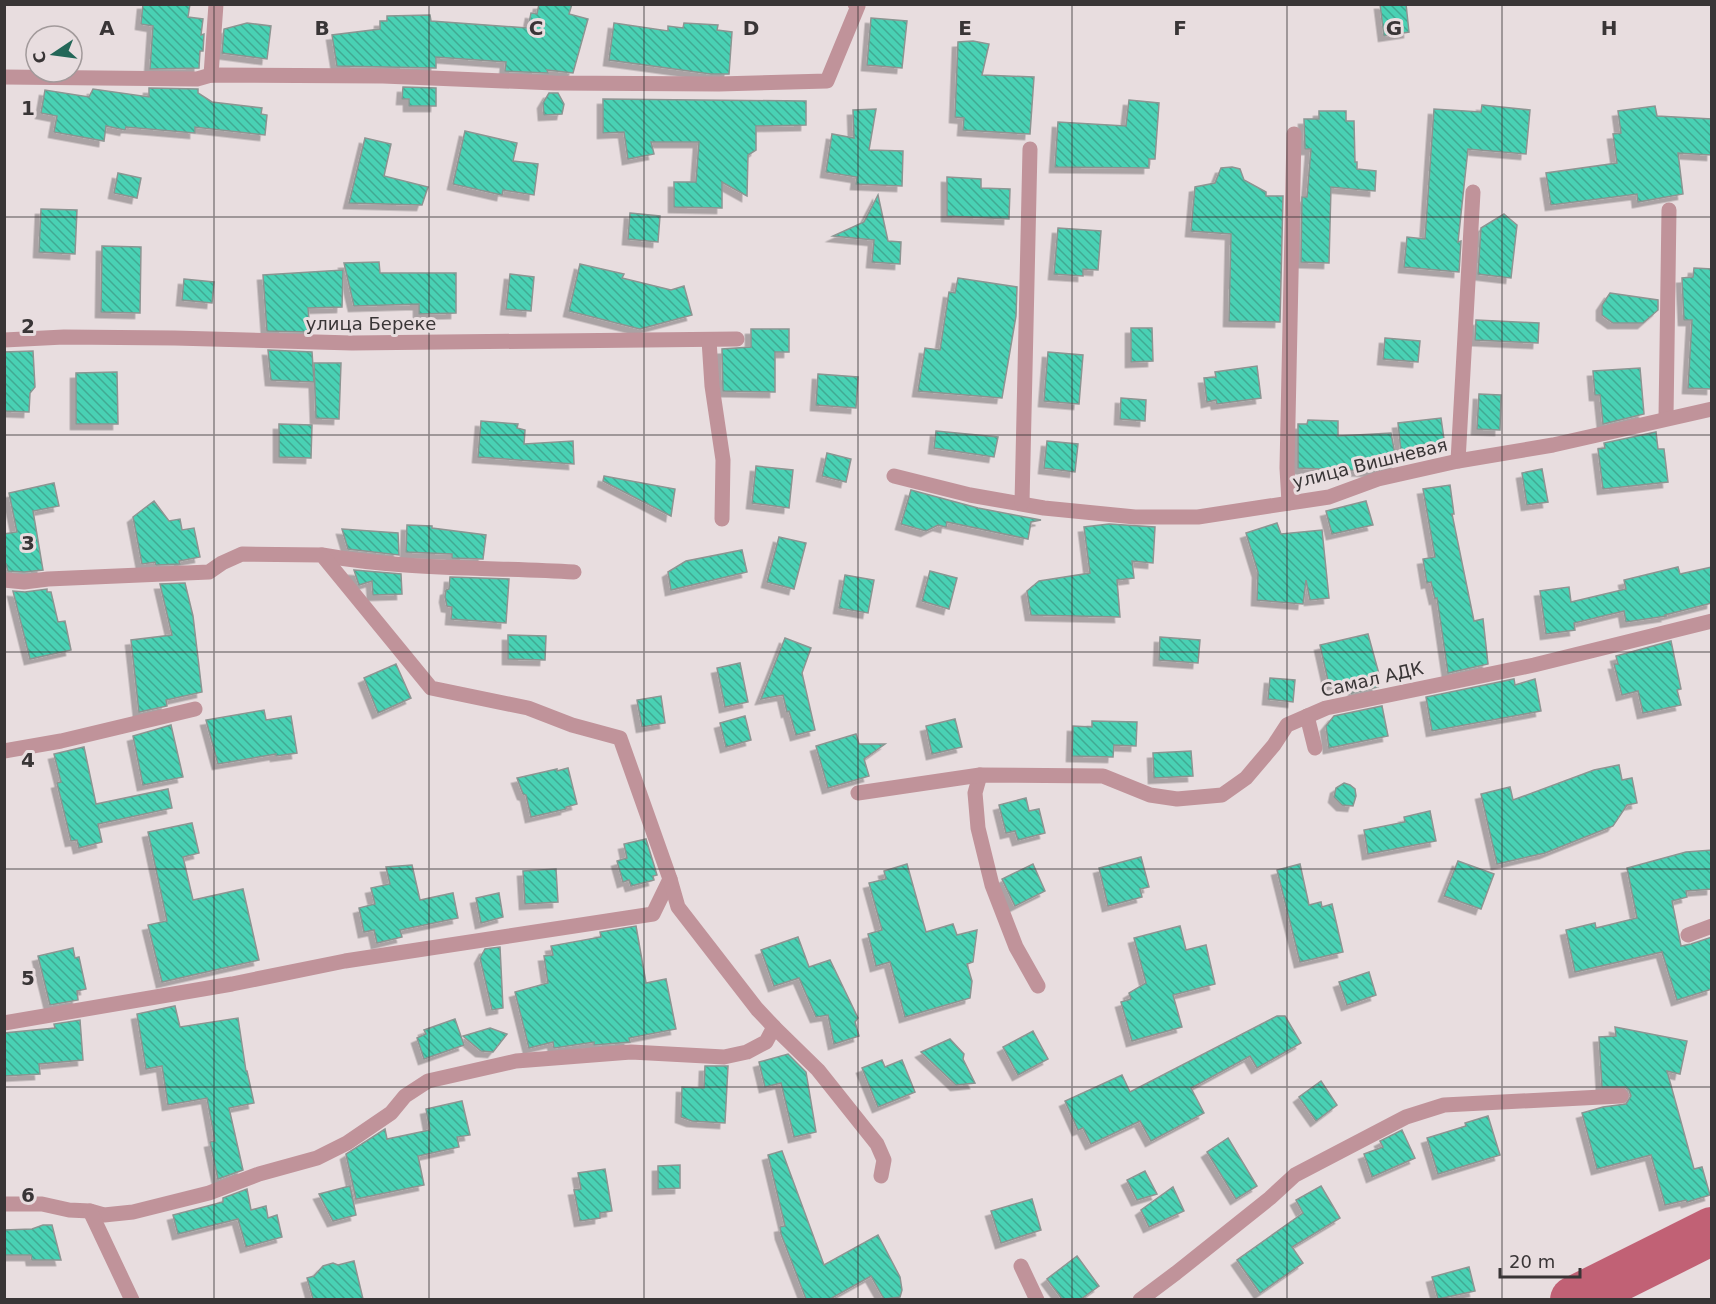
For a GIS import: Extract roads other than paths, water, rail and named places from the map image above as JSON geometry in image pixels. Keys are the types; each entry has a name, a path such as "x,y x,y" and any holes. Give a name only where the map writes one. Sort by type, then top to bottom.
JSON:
{"street":[{"path":"211,75 216,4"},
{"path":"4,77 197,79 211,75 383,76 590,83 719,84 827,81 858,6 855,4"},
{"path":"1289,503 1287,468 1294,134"},
{"path":"1022,503 1030,149"},
{"path":"1458,461 1473,192"},
{"path":"1666,418 1669,210"},
{"name":"улица Береке","path":"4,340 64,337 352,343 737,339"},
{"path":"709,340 712,386 723,460 722,519"},
{"name":"улица Вишневая","path":"894,476 970,495 1044,508 1135,517 1198,517 1329,497 1378,479 1458,461 1553,445 1712,409"},
{"path":"4,580 24,582 209,572 242,554 322,555 420,566 574,572"},
{"path":"322,555 431,688 528,708 572,725 620,738 678,907 757,1009 818,1070 877,1144 884,1160 881,1176"},
{"name":"Самал АДК","path":"858,793 980,775 1103,776 1150,795 1178,800 1222,795 1246,778 1274,745 1287,725 1326,708 1534,665 1712,621"},
{"path":"4,751 61,741 195,709"},
{"path":"1306,716 1315,748"},
{"path":"980,775 975,793 978,828 986,865 1016,947 1038,986"},
{"path":"653,914 670,879"},
{"path":"4,1023 232,984 345,961 653,914 687,919"},
{"path":"1688,935 1712,926"},
{"path":"4,1204 42,1204 104,1215 133,1212 209,1193 260,1174 317,1158 347,1143 391,1113 405,1096 428,1081 516,1061 631,1052 724,1057 747,1052 766,1042 774,1027"},
{"path":"1140,1299 1253,1212 1294,1175 1343,1148 1406,1118 1444,1105 1621,1096"},
{"path":"90,1211 132,1299"},
{"path":"1021,1266 1037,1299"}],"waterway":[{"path":"1574,1300 1712,1231"}]}
